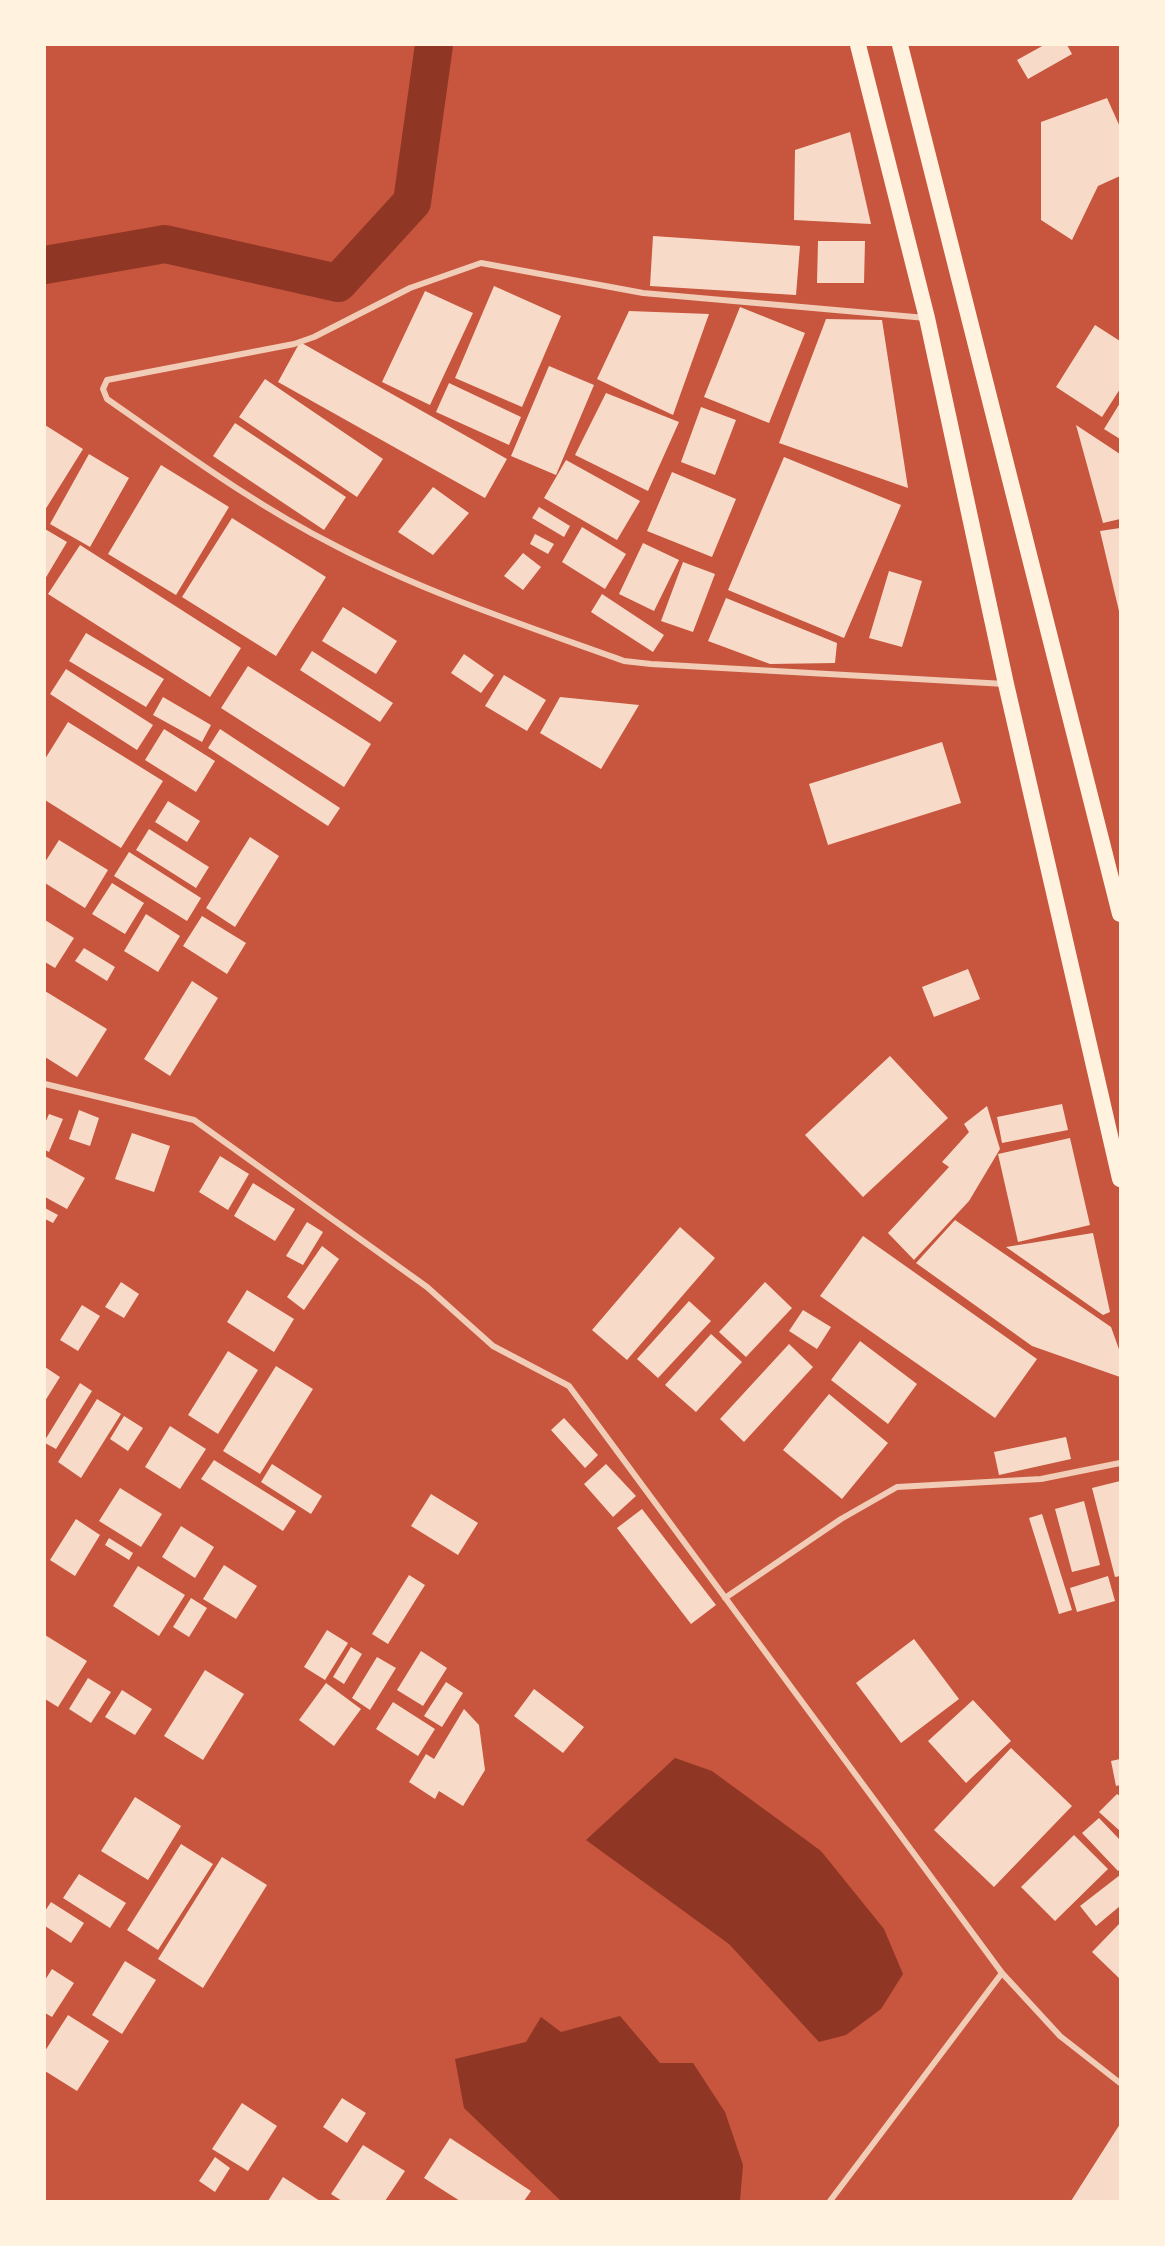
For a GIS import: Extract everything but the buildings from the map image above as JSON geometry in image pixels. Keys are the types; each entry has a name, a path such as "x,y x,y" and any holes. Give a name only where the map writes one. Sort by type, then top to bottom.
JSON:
{"highway":[{"path":"858,45 927,318 1006,684 1120,1179"},
{"path":"900,45 1120,914"}],"street":[{"path":"927,318 643,293 481,263 410,288 314,337 294,344 107,380 103,389 107,399 217,476 338,547 463,604 624,661 1006,684"},
{"path":"45,1084 194,1120 427,1287 493,1346 569,1386 1002,1973 1060,2036 1120,2083"},
{"path":"725,1598 842,1519 897,1487 1041,1479 1120,1463"},
{"path":"830,2201 1002,1973"}],"shaded area":[{"path":"675,1758 712,1771 821,1851 884,1929 903,1974 881,2009 846,2035 819,2042 729,1944 586,1840"},
{"path":"620,2016 660,2063 693,2063 725,2112 743,2165 740,2201 561,2201 464,2108 455,2059 526,2042 541,2017 561,2032"}],"waterway":[{"path":"45,265 165,244 338,283 412,202 434,45"}]}
